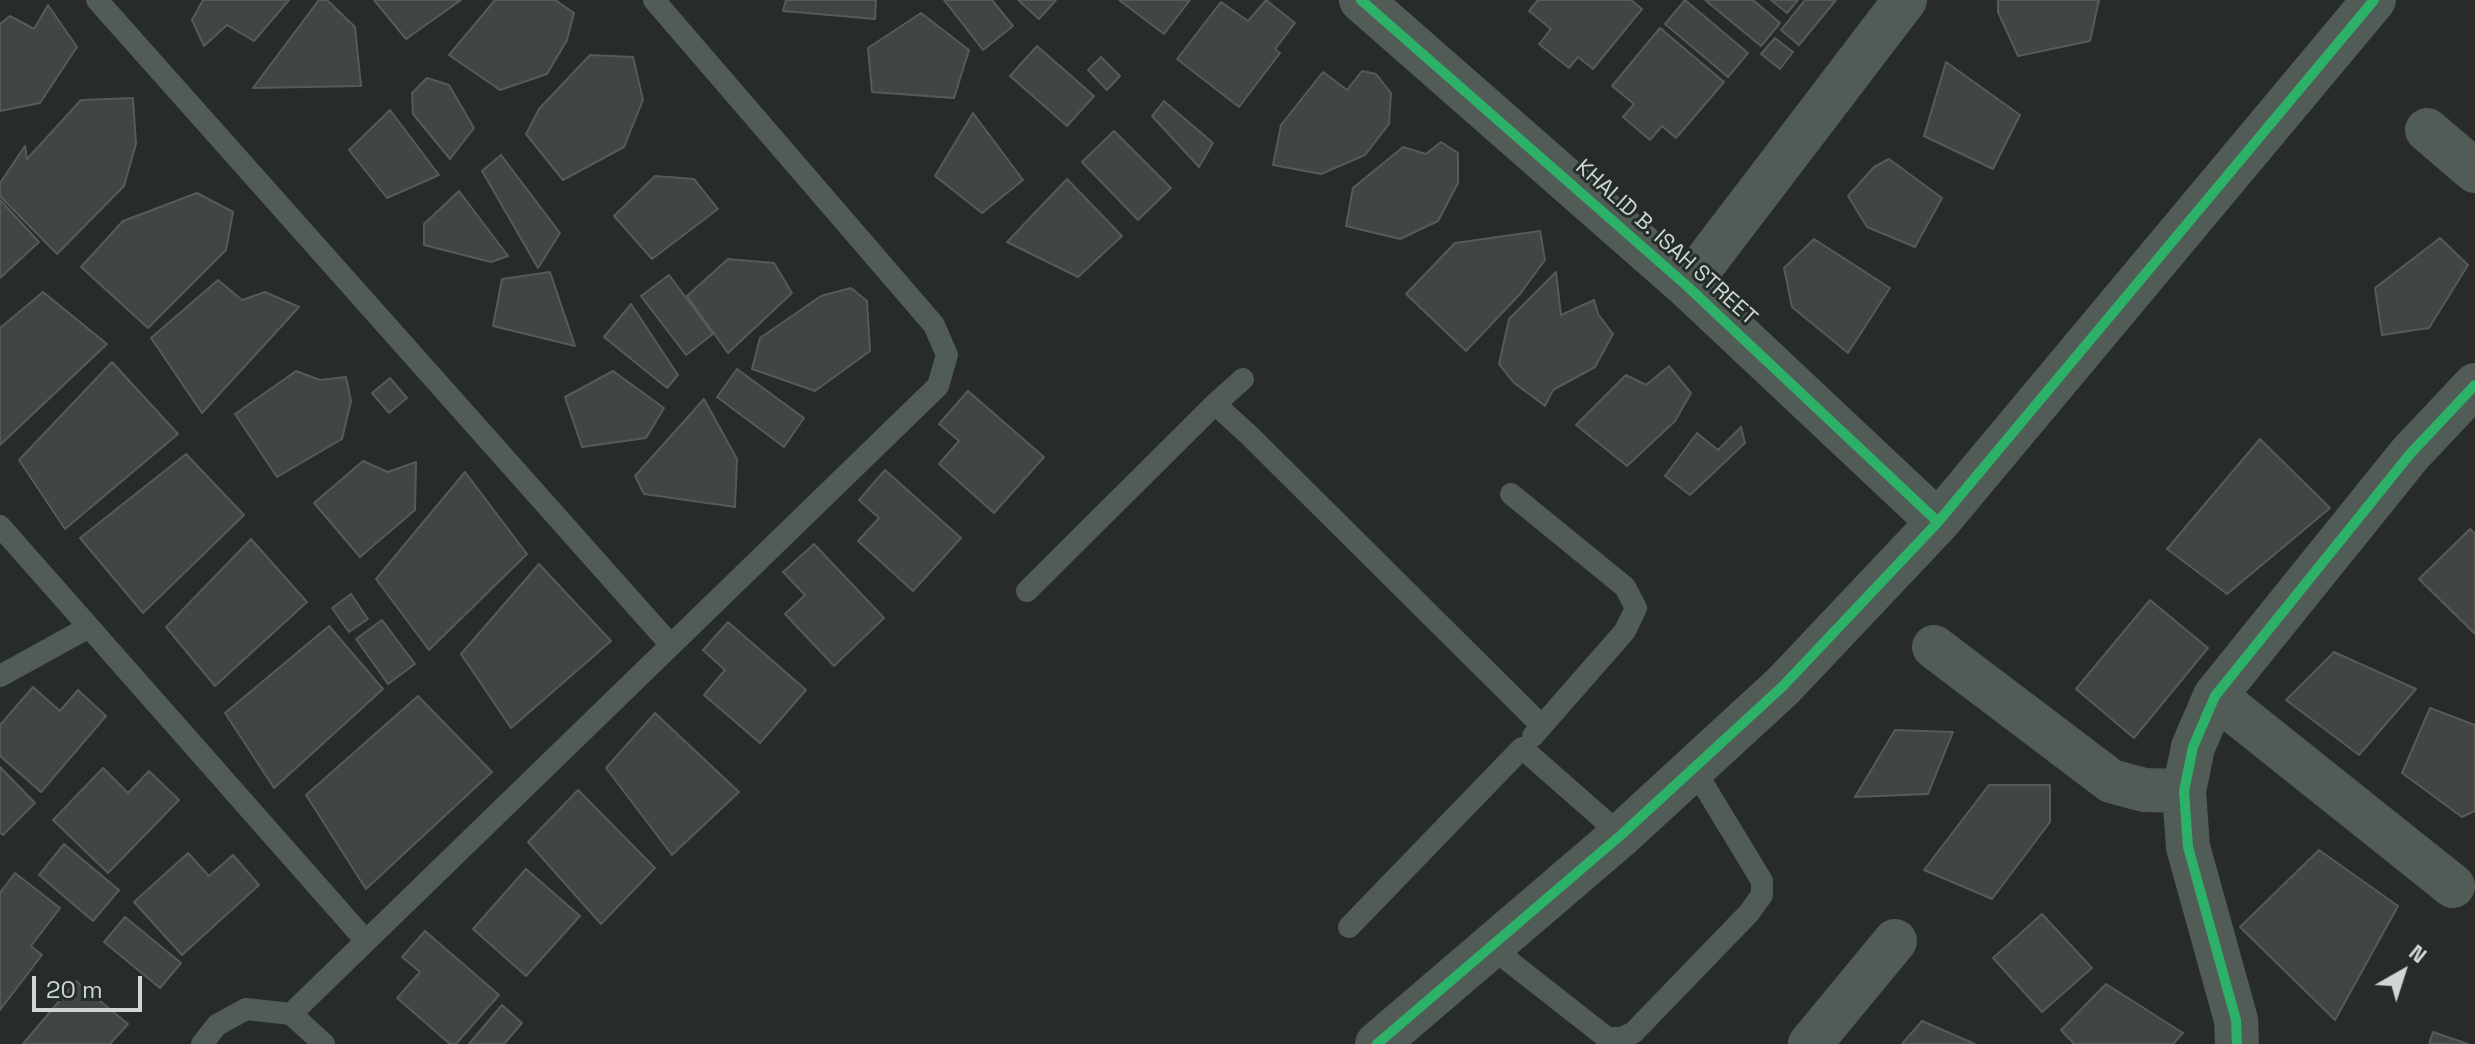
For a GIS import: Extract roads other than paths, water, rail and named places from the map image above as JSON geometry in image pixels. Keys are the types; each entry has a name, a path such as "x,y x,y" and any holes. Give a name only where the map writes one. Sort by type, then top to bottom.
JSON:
{"street":[{"name":"KHALID B. ISAH STREET","path":"1361,0 1687,286 1938,522"},
{"path":"1687,286 1905,0"},
{"path":"1377,1044 1621,835 1783,686 1938,522 2374,0"},
{"path":"2427,130 2475,171"},
{"path":"2237,1044 2236,1020 2188,847 2184,791 2193,747 2215,696 2410,454 2475,385"},
{"path":"1934,647 2111,781 2144,790 2184,791"},
{"path":"2215,696 2453,886"},
{"path":"1810,1044 1895,941"}],"lane":[{"path":"97,0 670,644"},
{"path":"291,1014 938,386 947,355 934,325 654,0"},
{"path":"1027,591 1243,379"},
{"path":"1215,404 1542,726"},
{"path":"1349,927 1542,726 1625,631 1636,608 1625,587 1511,494"},
{"path":"0,526 366,941"},
{"path":"0,676 89,627"},
{"path":"1522,748 1621,835"},
{"path":"1491,947 1607,1038 1621,1038 1633,1033 1749,913 1762,895 1762,881 1694,769"},
{"path":"202,1044 217,1025 246,1009 291,1014 324,1044"}]}
